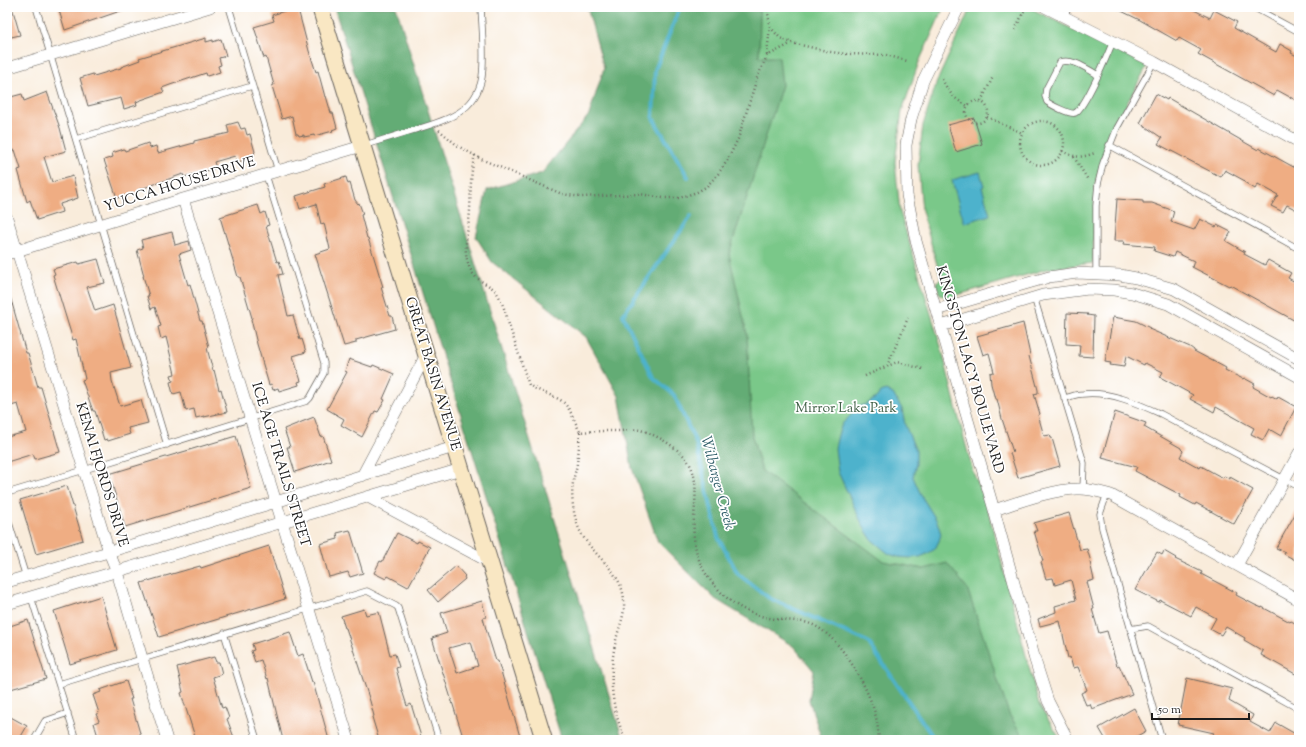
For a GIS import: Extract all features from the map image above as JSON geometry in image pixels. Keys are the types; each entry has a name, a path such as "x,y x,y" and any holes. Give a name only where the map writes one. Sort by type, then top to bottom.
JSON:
{"street":[{"path":"7,68 210,7"},
{"name":"GREAT BASIN AVENUE","path":"320,7 544,740"},
{"name":"KINGSTON LACY BOULEVARD","path":"958,7 924,81 911,119 906,145 907,195 910,216 940,326 1048,701 1068,740"},
{"path":"1045,7 1066,12 1113,41 1299,142"},
{"name":"YUCCA HOUSE DRIVE","path":"12,253 101,224 362,146"},
{"name":"ICE AGE TRAILS STREET","path":"183,199 349,740"},
{"name":"KENAI FJORDS DRIVE","path":"7,218 12,253 84,470 109,552 117,572 167,740"},
{"path":"936,310 1049,277 1077,273 1096,273 1136,278 1174,289 1299,359"},
{"path":"940,326 1034,298 1063,291 1102,289 1132,293 1168,304 1299,377"},
{"path":"362,476 426,356"},
{"path":"7,582 454,447"},
{"path":"1237,565 1299,453"},
{"path":"7,604 282,524 461,469"},
{"path":"994,510 1062,491 1083,489 1107,494 1299,600"},
{"path":"368,497 491,563"}],"lane":[{"path":"36,7 167,445"},
{"path":"229,7 278,171"},
{"path":"362,146 444,121 461,112 474,97 482,77 483,53 481,7"},
{"path":"1253,7 1299,32"},
{"path":"1098,75 1075,63 1065,60 1060,62 1046,88 1045,96 1047,102 1070,113 1076,112 1082,106 1098,75 1113,41"},
{"path":"1096,273 1095,233 1098,184 1103,163 1109,145 1154,62"},
{"path":"76,139 252,86"},
{"path":"1109,145 1299,249"},
{"path":"7,493 250,419 307,401 310,398 324,373 324,363 266,175"},
{"path":"1034,298 1084,463 1083,489"},
{"path":"1064,398 1094,393 1141,405 1161,414 1299,487"},
{"path":"1107,494 1100,518 1162,740"},
{"path":"7,516 26,577"},
{"path":"59,684 366,591 398,608 439,740"},
{"path":"31,597 76,740"},
{"path":"1130,629 1148,626 1299,709"},
{"path":"224,633 257,740"},
{"path":"34,740 45,721 68,713"}],"path":[{"path":"433,124 444,136 458,146 568,196 580,197 640,194 671,199 688,195 701,190 710,183 718,174 732,152 742,127 757,78 767,56 770,26 767,7"},
{"path":"1015,30 1026,9"},
{"path":"770,26 780,38 792,43 831,52 886,55 907,61"},
{"path":"767,56 792,43"},
{"path":"981,101 993,77"},
{"path":"942,79 948,91 957,100 968,106"},
{"path":"981,101 986,106 988,113 987,117 982,122 972,121 967,116 966,110 973,102 981,101"},
{"path":"987,117 1022,133"},
{"path":"1036,121 1050,122 1061,131 1064,138 1062,152 1058,158 1052,162 1045,164 1030,162 1024,157 1021,150 1020,142 1022,133 1030,124 1036,121"},
{"path":"1062,152 1074,157 1086,156 1095,153"},
{"path":"475,155 472,166 470,211 466,242 469,265 474,276 498,293 529,386 537,391 562,401 568,408 580,432 577,463 573,478 572,499 575,517 581,533 590,547 614,572 621,586 624,600 624,616 617,636 611,678 617,714 626,740"},
{"path":"1074,157 1088,180"},
{"path":"887,367 908,318"},
{"path":"865,376 897,362 922,369"},
{"path":"580,432 640,430 659,438 684,455 692,468 696,482 694,538 696,552 707,578 732,603 756,616 812,624 827,634 846,656 860,677 873,708 878,725 879,740"}],"green space":[{"path":"334,7 396,7 623,740 562,740"},
{"path":"587,7 758,7 760,16 759,57 779,57 782,85 729,254 747,334 752,436 762,471 883,561 924,569 947,563 967,588 1009,714 1025,740 822,740 809,700 814,671 793,646 715,599 658,542 632,468 619,396 586,337 492,262 476,237 487,190 542,173 589,115 604,68"},
{"name":"Mirror Lake Park","path":"738,7 944,7 919,62 902,111 895,162 900,212 942,350 973,472 986,503 1039,705 1061,740 982,740 741,462 729,254"},
{"path":"971,7 1028,7 1147,66 1109,137 1095,184 1093,263 1047,269 947,298 939,293 936,282 941,279 922,211 918,165 923,125 937,81"}],"water":[{"path":"980,172 984,186 982,187 990,215 964,223 952,180"},
{"path":"886,390 893,394 902,409 905,425 916,451 916,464 913,477 922,497 937,521 941,534 935,549 920,557 898,557 889,554 872,540 863,526 838,472 835,448 842,424 860,406 867,404 876,398 881,392"}],"building":[{"path":"7,7 12,7 20,35 7,38"},
{"path":"58,7 125,7 126,9 65,30"},
{"path":"1113,7 1188,7 1210,18 1214,10 1237,22 1234,28 1276,52 1280,44 1292,51 1291,53 1299,57 1299,102 1277,90 1274,96 1198,54 1201,50 1179,38 1177,41"},
{"path":"294,8 295,10 298,9 309,51 316,72 318,71 325,97 326,96 331,113 333,113 337,128 332,130 333,131 314,136 304,137 304,135 299,136 296,134 292,116 282,119 272,86 274,85 266,57 264,58 254,27 274,21 272,15"},
{"path":"206,38 206,42 213,40 213,42 221,39 226,56 219,58 221,65 218,66 220,72 207,76 206,73 162,88 164,92 136,102 137,105 124,109 121,98 88,106 80,78 93,74 94,76 121,68 140,60 139,58"},
{"path":"47,92 60,128 66,151 44,157 52,182 73,176 78,198 60,204 62,212 37,220 30,200 27,202 18,170 21,169 15,150 10,152 7,140 7,98 22,94 24,101"},
{"path":"1156,94 1167,100 1168,98 1258,150 1259,148 1299,170 1299,211 1287,205 1283,212 1271,206 1278,195 1258,184 1255,189 1244,182 1245,181 1225,170 1221,177 1158,144 1162,138 1140,123"},
{"path":"974,118 982,144 956,152 948,125"},
{"path":"238,122 241,129 245,128 247,135 250,134 255,152 254,155 248,157 249,159 237,162 235,156 214,162 216,168 184,177 183,174 138,190 138,192 117,198 104,160 113,157 112,153 124,149 125,151 148,143 150,148 156,146 158,153 194,143 194,141 229,133 227,125"},
{"path":"346,177 348,184 350,183 355,200 358,204 359,203 363,214 361,215 367,238 395,329 356,340 356,343 344,346 315,254 330,249 324,223 321,224 316,204 300,209 296,196 325,187 324,184"},
{"path":"1117,199 1143,201 1143,203 1152,203 1174,211 1171,222 1194,230 1200,219 1231,232 1226,241 1245,252 1244,254 1265,265 1268,260 1291,273 1288,278 1299,284 1299,323 1230,285 1229,286 1192,267 1194,261 1175,252 1173,257 1154,251 1155,247 1123,244 1124,241 1114,241"},
{"path":"258,205 261,214 265,212 269,225 266,226 277,262 279,261 283,274 278,275 288,316 293,315 300,340 302,339 306,352 293,356 301,381 298,382 299,385 279,391 278,388 273,390 271,384 269,385 257,344 252,318 220,217"},
{"path":"172,232 175,245 189,241 191,250 179,254 188,285 190,284 200,321 202,321 209,347 207,348 213,371 214,370 219,390 221,389 227,412 196,418 194,409 186,411 181,392 173,394 170,382 173,381 171,375 175,374 166,337 161,339 158,327 161,326 155,307 151,309 137,250 143,248 141,240"},
{"path":"98,259 105,283 87,287 95,311 113,305 131,368 111,373 112,381 120,406 141,400 148,423 128,428 130,434 108,441 107,439 104,440 95,411 93,411 82,380 85,379 76,339 73,340 53,275 55,274 53,269 78,262 79,264"},
{"path":"7,296 10,296 26,353 28,353 38,387 41,387 60,452 35,459 33,454 7,462 7,437 26,432 18,404 7,407"},
{"path":"1067,313 1088,314 1087,315 1094,316 1093,357 1079,356 1080,345 1066,344"},
{"path":"1113,317 1136,321 1150,328 1149,329 1190,347 1194,351 1226,368 1225,370 1255,384 1253,387 1271,397 1272,396 1277,399 1278,397 1296,407 1281,436 1269,429 1263,440 1251,434 1254,428 1216,407 1214,412 1190,399 1193,395 1160,377 1163,372 1145,363 1144,365 1126,356 1124,367 1110,365 1111,363 1105,362"},
{"path":"1023,323 1029,356 1038,390 1038,393 1034,394 1040,414 1038,415 1044,436 1050,435 1052,438 1060,466 1018,478 1010,453 1013,452 991,384 990,373 994,372 989,353 983,355 977,336"},
{"path":"349,359 372,367 373,365 394,374 383,399 385,400 378,412 375,411 362,437 341,425 344,419 327,409 347,372 345,371"},
{"path":"1115,412 1146,423 1144,427 1181,448 1183,451 1180,457 1223,478 1224,476 1230,479 1230,477 1253,490 1234,524 1196,503 1195,505 1180,497 1181,495 1135,471 1137,467 1102,458"},
{"path":"314,417 321,437 323,436 331,460 295,472 287,447 290,447 284,429"},
{"path":"236,436 251,488 125,527 109,474"},
{"path":"67,486 83,540 36,554 20,500"},
{"path":"1299,507 1299,562 1284,554 1285,552 1276,548"},
{"path":"1069,513 1080,550 1087,549 1091,562 1094,580 1087,582 1094,609 1092,609 1099,633 1107,631 1117,666 1119,665 1132,694 1092,709 1090,704 1086,705 1081,693 1087,690 1078,667 1073,668 1070,657 1068,658 1060,621 1040,626 1038,619 1056,612 1055,606 1076,600 1071,580 1055,585 1053,578 1046,579 1041,562 1043,561 1034,531 1037,531 1034,523"},
{"path":"350,530 363,573 350,577 348,572 329,577 320,544 338,539 337,533"},
{"path":"397,533 417,543 418,541 430,547 408,587 388,576 386,579 374,573 380,561 382,562"},
{"path":"269,546 285,599 159,637 141,583 200,566 201,568"},
{"path":"1164,551 1176,558 1175,559 1202,572 1201,574 1237,593 1236,595 1299,625 1299,676 1261,655 1263,651 1226,627 1221,635 1210,629 1216,618 1196,607 1191,616 1160,600 1159,602 1135,590 1157,552 1162,555"},
{"path":"456,566 465,576 465,579 438,602 428,590"},
{"path":"101,596 117,650 70,664 54,611"},
{"path":"482,601 486,617 483,618 486,629 496,661 498,661 521,740 464,740 432,638 447,633 441,613","holes":["471,642 478,666 457,673 449,648"]},
{"path":"364,609 366,615 379,612 390,655 395,654 399,667 396,668 407,706 411,704 422,740 379,740 372,717 374,716 370,701 341,616"},
{"path":"28,620 46,679 7,690 7,627"},
{"path":"290,632 298,656 303,654 313,682 329,740 283,740 268,678 267,679 261,660 255,662 251,651 254,650 252,644"},
{"path":"214,657 216,662 219,662 222,674 213,677 222,708 225,707 229,718 227,719 235,740 196,740 181,693 183,692 177,667"},
{"path":"1187,678 1232,689 1229,701 1253,715 1250,722 1270,733 1276,723 1299,736 1299,740 1217,740 1211,737 1214,733 1178,725"},
{"path":"126,681 142,740 99,740 94,723 99,721 96,714 99,713 93,695 101,692 100,690"},
{"path":"1134,708 1146,731 1130,740 1106,740 1099,728"},
{"path":"7,715 27,726 19,740 7,740"}],"waterway":[{"name":"Wilbarger Creek","path":"680,7 655,70 653,118 688,177"},
{"name":"Wilbarger Creek","path":"691,216 623,315 653,377 674,395 696,443 718,537 738,574 769,598 868,642 935,740"}]}
